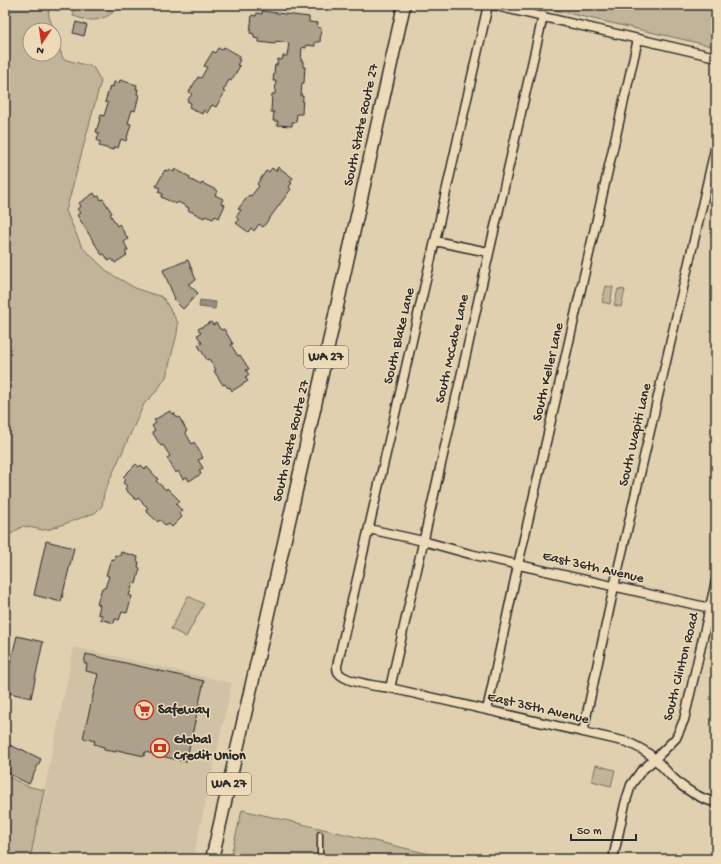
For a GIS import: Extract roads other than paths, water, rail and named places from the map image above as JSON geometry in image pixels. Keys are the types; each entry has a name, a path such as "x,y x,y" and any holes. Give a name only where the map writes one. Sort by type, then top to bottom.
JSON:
{"main road":[{"name":"South State Route 27","path":"212,859 404,5"}],"street":[{"name":"South Blake Lane","path":"338,672 336,666 369,529 488,5"},
{"path":"492,5 716,57"},
{"name":"South McCabe Lane","path":"390,688 488,252 543,16"},
{"name":"South Keller Lane","path":"487,710 518,565 638,39"},
{"name":"South Wapiti Lane","path":"583,732 614,587 716,145"},
{"path":"435,241 488,252"},
{"name":"East 36th Avenue","path":"369,529 423,541 470,554 710,608"},
{"name":"South Clinton Road","path":"613,859 625,804 631,785 641,771 676,738 684,720 716,581"},
{"name":"East 35th Avenue","path":"338,672 346,679 352,681 390,688 627,742 638,747 655,759 687,790 696,796 716,803"}],"lane":[{"path":"320,834 320,854 322,859"}],"place":[{"name":"Safeway","path":"144,710"},
{"name":"Global Credit Union","path":"160,748"}]}
